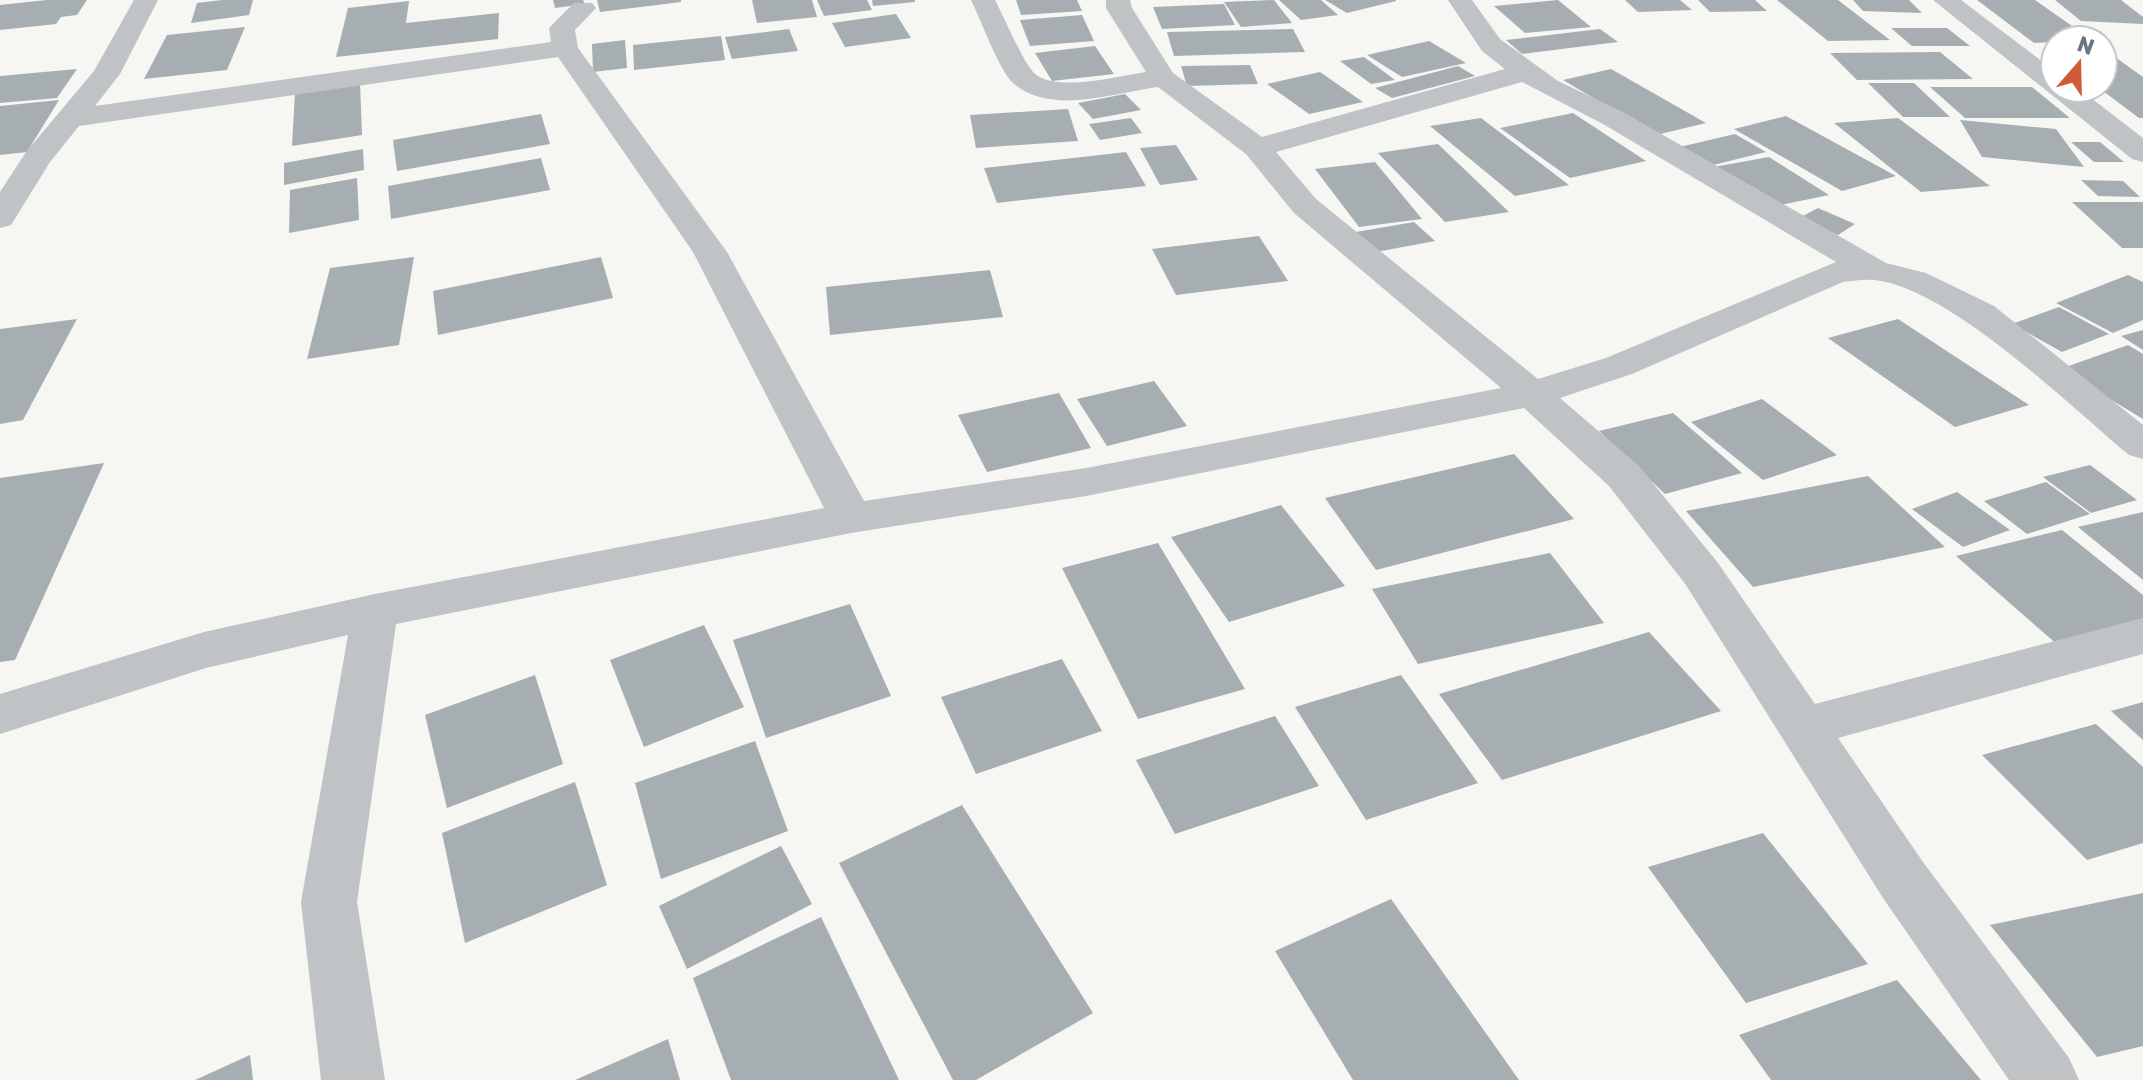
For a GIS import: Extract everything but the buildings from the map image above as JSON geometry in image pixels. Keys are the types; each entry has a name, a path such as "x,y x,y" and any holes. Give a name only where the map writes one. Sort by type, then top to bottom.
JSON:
{"street":[{"path":"0,218 37,158 106,74 146,0"},
{"path":"983,0 1022,77 1045,91 1082,90 1163,78"},
{"path":"1118,0 1119,8 1163,78 1257,148 1305,206 1532,394 1624,476 1702,574 1903,880 2047,1080"},
{"path":"1460,0 1491,45 1548,87 1613,118 1874,270 1914,280 1981,314 2143,446"},
{"path":"1945,0 2039,72"},
{"path":"583,8 562,28 565,48 710,252 851,518"},
{"path":"71,118 565,48"},
{"path":"1257,148 1526,72"},
{"path":"2086,104 2129,131 2143,153"},
{"path":"0,163 37,158"},
{"path":"0,714 204,650 375,611 851,518 1086,482 1532,394 1619,366 1837,272 1874,270"},
{"path":"353,1080 329,902 375,611"},
{"path":"1801,728 2143,636"}]}
